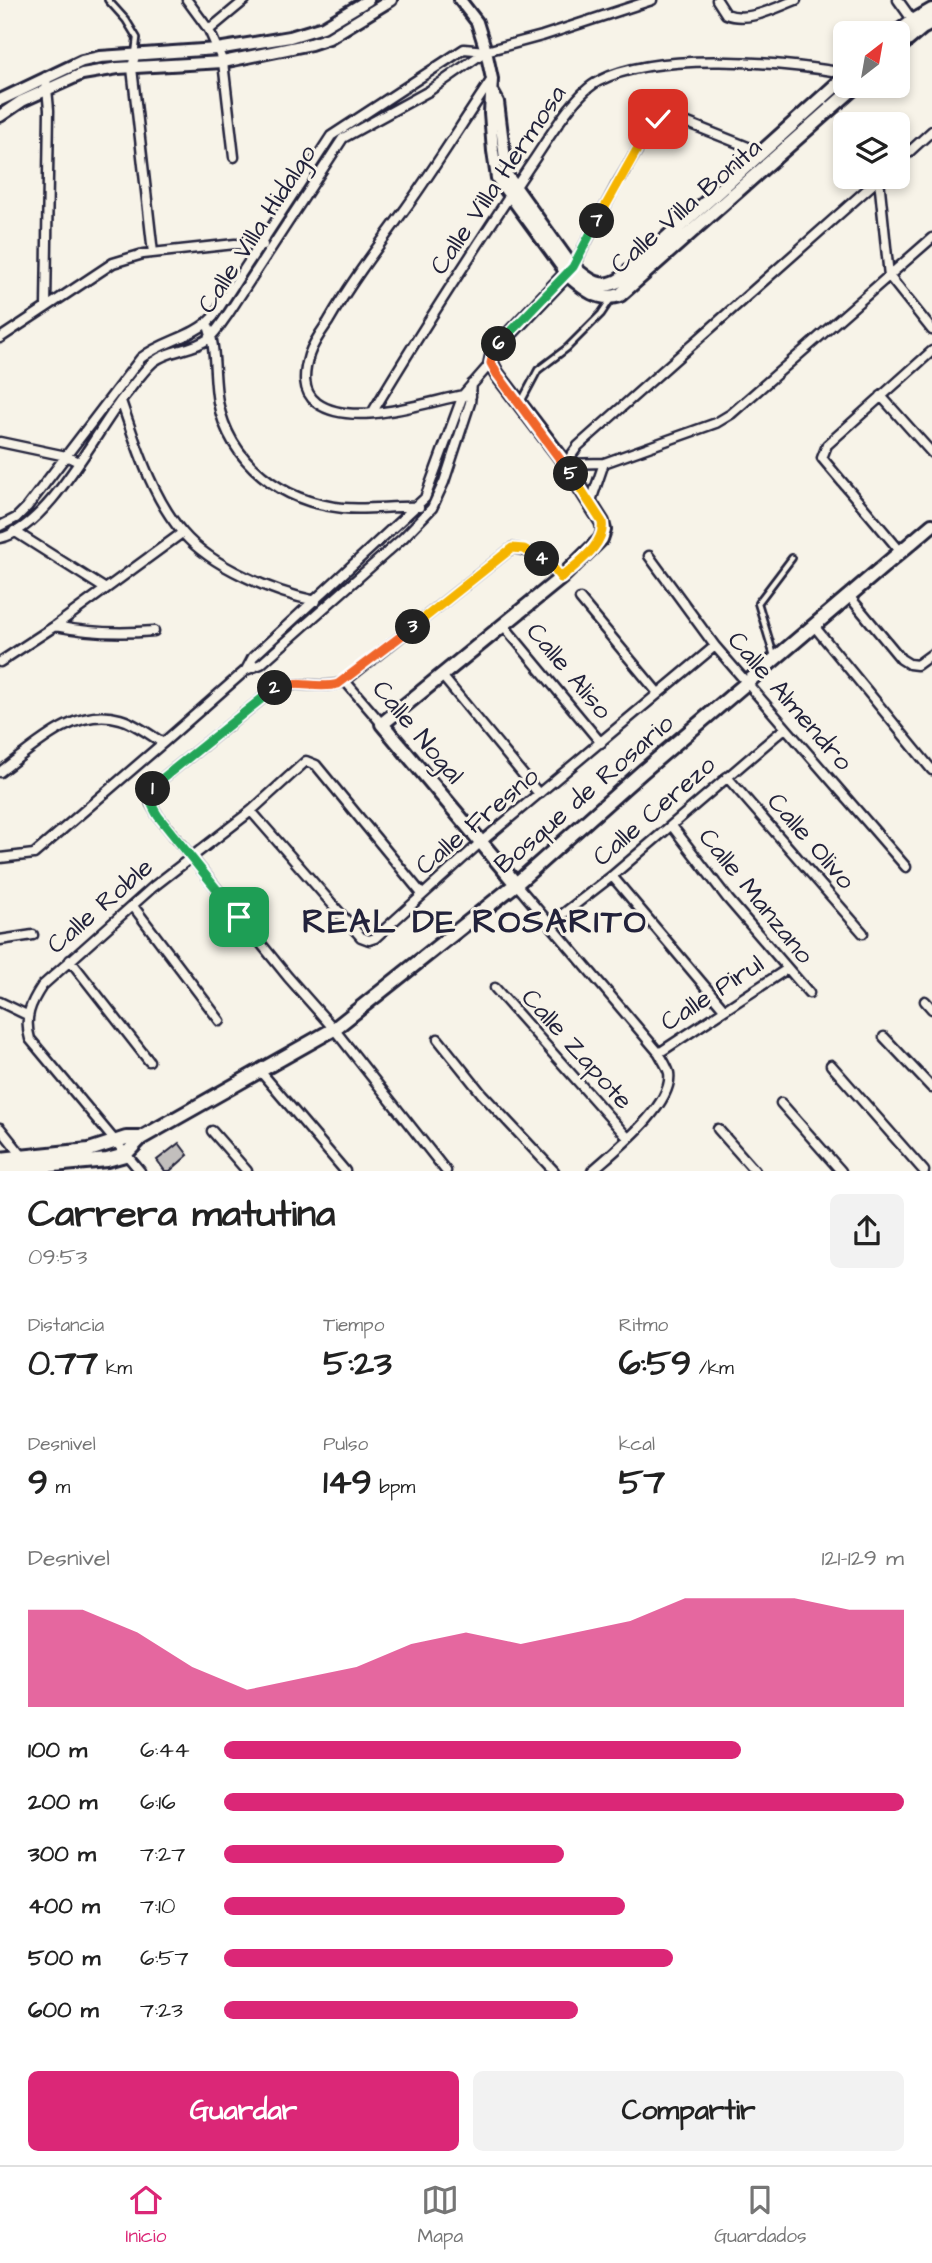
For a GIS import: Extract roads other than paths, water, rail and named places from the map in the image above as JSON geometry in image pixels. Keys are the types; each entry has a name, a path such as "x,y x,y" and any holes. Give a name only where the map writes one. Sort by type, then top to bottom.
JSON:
{"main road":[{"path":"910,22 932,10"},
{"path":"910,38 932,23"},
{"name":"Calle Villa Bonita","path":"610,292 621,279 763,153 833,86"},
{"name":"Calle Villa Bonita","path":"570,271 595,295 610,292 620,295 842,98"},
{"path":"382,724 504,626 601,540 604,530 602,522 565,464 491,363 494,350 570,271"},
{"name":"Bosque de Rosario","path":"141,1138 334,1029 516,884 746,683 932,526"},
{"name":"Calle Nogal","path":"382,724 516,884"},
{"path":"0,1170 89,1150 116,1141 141,1138"},
{"path":"0,1159 29,1165 107,1160 125,1154 141,1138"}],"street":[{"path":"187,0 209,30 223,62 234,158"},
{"path":"209,30 245,0"},
{"path":"0,100 82,61 217,49 311,32 368,0"},
{"path":"0,116 22,101 82,74 223,62 288,50 329,38 391,0"},
{"name":"Calle Villa Bonita","path":"460,0 477,22 486,51 493,93 498,102 504,165 512,192 570,271"},
{"name":"Calle Villa Hidalgo","path":"0,538 15,533 35,519 121,401 153,362 162,356 200,344 212,336 343,138 429,91 486,51 542,36 652,0"},
{"path":"717,0 726,14 740,17 764,12 796,0"},
{"path":"898,0 913,20"},
{"name":"Calle Villa Hidalgo","path":"3,525 27,507 141,358 166,343 193,333 207,323 320,151 339,129 464,49 486,51"},
{"path":"135,55 132,68 153,253"},
{"name":"Calle Villa Hermosa","path":"372,413 419,333 512,192 586,88 623,71 659,63 738,63 813,67 833,72"},
{"path":"46,77 46,307"},
{"path":"467,396 372,413 345,414 328,410 315,401 307,391 304,378 310,352 350,284 408,204 492,79"},
{"path":"570,271 617,184 658,119 678,119 763,153"},
{"path":"910,151 932,131"},
{"path":"565,464 578,446 868,189"},
{"path":"881,189 889,276 932,330"},
{"path":"565,464 604,463 716,423 731,414 932,238"},
{"path":"0,338 113,263 153,253 235,244 261,244 272,247"},
{"path":"207,323 212,336 218,404 227,432 248,464 272,484 296,498 344,508 432,508"},
{"path":"901,552 822,458 827,444 932,351"},
{"path":"246,670 253,657 426,496 472,384 491,363"},
{"path":"0,858 34,854 246,670 261,664 402,538 432,508 444,482 467,396"},
{"path":"881,397 932,453"},
{"path":"121,401 144,467 182,533 219,562 255,581 299,598 316,601"},
{"path":"0,442 66,456 79,462"},
{"path":"590,504 604,463"},
{"path":"3,525 104,588"},
{"path":"0,662 55,626 182,533"},
{"path":"345,681 512,548 524,549 538,556 551,565 561,578"},
{"name":"Calle Almendro","path":"649,556 715,646 906,867"},
{"path":"849,596 901,659 917,665 932,654"},
{"path":"580,599 657,693"},
{"path":"55,626 87,632 121,634 154,631"},
{"name":"Calle Aliso","path":"504,626 601,743"},
{"path":"814,626 932,770"},
{"name":"Calle Fresno","path":"251,811 361,937 369,940 375,938 481,842 715,646"},
{"path":"443,677 539,794"},
{"name":"Calle Nogal","path":"382,724 345,681 329,687 291,683 274,689 158,782 150,796 151,804 190,856 334,1029 446,1171"},
{"path":"0,771 71,722 103,715 123,720 163,743"},
{"name":"Calle Cerezo","path":"550,924 672,826 785,728"},
{"name":"Calle Roble","path":"27,1015 42,986 70,960 190,856 251,811 306,761 312,761 422,894"},
{"name":"Calle Olivo","path":"727,777 863,933"},
{"name":"Calle Manzano","path":"672,826 729,900 809,993"},
{"path":"612,876 724,1009"},
{"name":"Calle Nogal","path":"516,884 659,1052 668,1071 668,1087 662,1101 628,1138 592,1171"},
{"path":"133,906 220,1021"},
{"path":"0,940 33,936"},
{"path":"70,960 149,1061"},
{"name":"Calle Pirul","path":"659,1052 787,970"},
{"name":"Calle Zapote","path":"495,988 628,1138"},
{"path":"925,1001 932,1009"},
{"path":"0,1002 27,1015 30,1039 140,1171"},
{"path":"884,1037 932,1088"},
{"path":"438,1039 482,1094 554,1171"},
{"path":"831,1065 924,1171"},
{"path":"260,1070 345,1171"},
{"path":"781,1103 841,1171"},
{"path":"0,1128 29,1165"},
{"path":"719,1129 755,1171"},
{"path":"212,1131 247,1171"}],"lane":[{"path":"108,0 126,20 137,38 135,55"},
{"path":"520,404 538,370 568,348 601,314 610,292"},
{"path":"775,659 758,603 792,558"}],"district":[{"name":"REAL DE ROSARITO","path":"475,922"}]}
